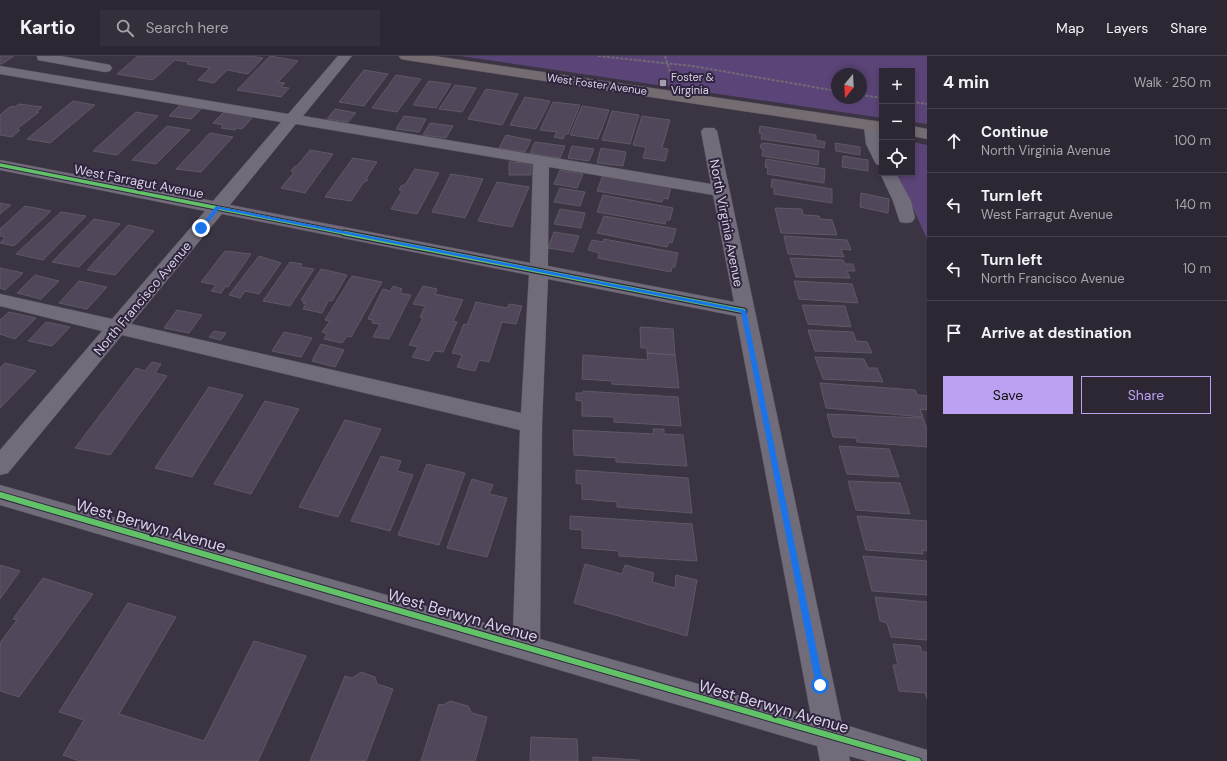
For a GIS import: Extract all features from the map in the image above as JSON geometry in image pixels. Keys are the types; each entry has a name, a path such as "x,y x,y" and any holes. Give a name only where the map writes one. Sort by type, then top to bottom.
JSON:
{"main road":[{"name":"West Foster Avenue","path":"406,56 877,126"},
{"path":"915,132 927,134"}],"street":[{"name":"North Francisco Avenue","path":"0,466 345,56"},
{"path":"20,73 44,57 105,68"},
{"path":"0,70 721,191"},
{"path":"877,126 874,144 879,155"},
{"name":"North Virginia Avenue","path":"709,131 833,748"},
{"path":"526,647 531,424 539,271 541,161"},
{"name":"West Farragut Avenue","path":"0,165 744,311"},
{"path":"890,176 902,201 906,218"},
{"path":"0,300 531,424"},
{"name":"West Berwyn Avenue","path":"0,495 526,647 833,748 918,761"}],"path":[{"path":"600,56 632,61 669,63 762,76 831,90"},
{"path":"665,56 669,63 671,77"},
{"path":"867,96 879,98"},
{"path":"915,102 927,104"}],"shaded area":[{"path":"460,56 927,56 927,124 915,122 915,68 879,68 879,118"},
{"path":"915,143 927,145 927,239 898,176 915,176"}],"building":[{"path":"0,56 14,56 0,64"},
{"path":"138,56 249,56 263,58 248,74 227,70 214,83 198,80 210,68 187,64 189,62 175,60 153,80 117,74"},
{"path":"270,56 298,61 278,82 285,83 281,87 289,88 281,97 237,90"},
{"path":"364,70 388,74 364,106 339,102"},
{"path":"396,75 421,79 397,112 372,108"},
{"path":"429,81 451,84 436,108 413,105"},
{"path":"455,85 476,88 462,112 439,109"},
{"path":"486,89 518,94 502,125 468,119"},
{"path":"525,97 550,101 536,129 510,125"},
{"path":"73,101 95,105 50,143 27,139"},
{"path":"553,102 580,105 568,134 565,134 563,139 554,137 557,132 540,130"},
{"path":"19,104 42,107 36,112 39,112 17,129 20,130 12,137 0,135 0,115 11,106 15,107"},
{"path":"181,104 202,108 191,119 169,116"},
{"path":"582,106 609,110 598,139 570,135"},
{"path":"335,109 356,113 348,122 327,119"},
{"path":"612,111 639,115 630,144 602,140"},
{"path":"136,112 158,116 117,155 93,151"},
{"path":"224,112 253,117 242,129 237,128 235,130 221,128 223,125 213,123"},
{"path":"404,116 426,119 419,132 396,129"},
{"path":"642,116 670,120 662,148 668,149 665,161 643,158 646,147 633,145"},
{"path":"430,123 453,126 446,138 423,135"},
{"path":"167,126 190,130 156,164 132,160"},
{"path":"760,126 816,135 816,140 825,142 824,148 761,139 762,134 759,133"},
{"path":"210,133 233,137 201,172 176,169"},
{"path":"506,135 531,140 525,152 499,148"},
{"path":"535,142 565,146 560,158 530,153"},
{"path":"765,143 819,151 818,165 762,156 763,150 760,147 761,144"},
{"path":"835,143 860,147 860,155 836,151"},
{"path":"572,146 594,149 589,161 568,158"},
{"path":"601,148 626,152 623,166 597,163"},
{"path":"310,150 333,154 305,193 281,188 294,172 291,171"},
{"path":"843,156 868,160 868,171 842,167"},
{"path":"353,158 377,162 366,179 368,180 363,183 351,201 325,197"},
{"path":"766,159 825,169 824,183 767,174 768,168 765,167"},
{"path":"509,162 531,163 531,175 509,175"},
{"path":"415,169 439,173 417,214 391,209 402,191 399,190 402,185 405,185"},
{"path":"560,170 583,174 577,188 554,184"},
{"path":"451,174 483,179 465,218 432,212"},
{"path":"603,175 671,187 668,199 663,198 662,202 597,191"},
{"path":"772,179 832,189 832,203 774,194 774,188 771,187"},
{"path":"497,182 529,187 512,227 478,221"},
{"path":"560,188 585,192 580,206 554,202"},
{"path":"861,193 889,199 888,213 860,207"},
{"path":"603,195 673,208 670,220 666,220 665,224 597,212"},
{"path":"0,203 11,205 0,214"},
{"path":"25,206 51,211 14,246 0,243 5,237 0,236 0,229"},
{"path":"775,208 802,209 803,215 819,216 820,219 832,220 837,235 781,233"},
{"path":"560,209 585,213 581,228 554,224"},
{"path":"61,212 86,216 43,260 16,254"},
{"path":"604,216 676,229 672,243 669,242 667,247 597,233"},
{"path":"94,219 120,224 79,267 52,262"},
{"path":"128,225 154,231 115,275 87,270"},
{"path":"554,232 579,236 573,252 548,248"},
{"path":"784,236 847,240 851,250 841,249 844,257 788,254"},
{"path":"604,239 678,253 675,267 672,267 671,272 598,258 599,253 588,250 592,240 603,242"},
{"path":"225,251 251,254 228,287 226,286 221,293 211,291 216,285 201,282"},
{"path":"259,256 281,263 259,294 245,291 240,298 229,295"},
{"path":"790,258 843,260 845,264 853,264 855,271 847,271 850,278 796,277"},
{"path":"290,262 302,264 300,267 314,269 290,306 263,301"},
{"path":"0,268 23,273 5,290 0,288"},
{"path":"321,269 347,275 332,301 329,300 322,313 303,309 306,304 303,303 304,300 301,300"},
{"path":"35,275 59,281 41,299 17,293"},
{"path":"352,276 382,282 351,337 347,336 342,343 324,339 327,334 322,332 330,321 325,320"},
{"path":"79,281 107,287 87,309 59,303"},
{"path":"794,281 852,284 858,303 799,299"},
{"path":"393,286 402,289 400,293 411,295 389,339 373,337 380,324 372,323 373,320 368,319 383,289 390,291"},
{"path":"423,286 437,289 435,294 463,300 453,321 457,322 443,352 434,351 429,361 412,357 418,347 409,345 423,318 420,317 425,306 413,304"},
{"path":"476,302 507,308 509,304 522,306 516,324 502,322 489,362 479,360 475,371 457,367 462,355 452,353 464,324 467,325"},
{"path":"802,305 845,306 851,327 808,324"},
{"path":"177,310 202,315 189,333 164,328"},
{"path":"9,312 36,318 15,339 0,334 0,320"},
{"path":"46,322 70,327 52,346 28,341"},
{"path":"640,327 673,329 675,355 647,353 647,348 641,348"},
{"path":"808,330 853,332 856,341 867,342 872,353 815,351"},
{"path":"214,331 226,333 221,340 209,337"},
{"path":"284,332 312,338 301,357 272,351"},
{"path":"321,344 344,350 335,367 312,361"},
{"path":"647,353 675,355 679,388 612,384 612,381 582,379 583,355 648,360"},
{"path":"815,357 864,359 868,368 877,368 883,382 823,379"},
{"path":"152,362 161,364 155,373 167,376 110,455 75,448 136,368 145,371"},
{"path":"5,363 36,371 0,408 0,368"},
{"path":"820,383 915,390 917,395 927,396 927,410 920,409 923,417 826,408"},
{"path":"209,387 243,395 192,477 155,468"},
{"path":"583,391 678,397 681,426 614,422 614,417 582,416 582,401 576,400 576,393 583,393"},
{"path":"265,401 299,409 251,494 214,484"},
{"path":"827,414 923,418 927,429 927,447 857,442 856,438 833,437"},
{"path":"345,420 381,429 338,517 299,507"},
{"path":"653,429 664,429 664,434 683,435 687,466 616,462 616,458 574,455 573,430 654,434"},
{"path":"839,446 889,449 899,477 847,474"},
{"path":"381,456 401,461 397,471 413,475 390,531 351,521"},
{"path":"427,464 465,473 439,545 398,535"},
{"path":"576,470 688,478 692,513 617,507 617,502 582,499 582,484 576,483"},
{"path":"472,479 493,485 489,494 507,498 487,557 447,548"},
{"path":"848,481 900,483 910,514 856,510"},
{"path":"570,516 692,524 697,561 619,556 619,551 582,548 582,530 570,529"},
{"path":"857,516 927,521 927,551 922,550 923,554 866,550"},
{"path":"863,556 927,561 927,595 872,591"},
{"path":"585,564 622,574 625,565 654,573 652,582 675,588 676,575 697,580 687,636 574,603"},
{"path":"0,565 20,571 0,599"},
{"path":"43,578 93,594 19,697 0,691 0,643 17,620 13,619"},
{"path":"875,597 927,602 927,640 891,637 887,623 880,621"},
{"path":"128,603 176,617 119,714 204,741 254,641 306,656 258,761 79,761 63,755 84,720 59,712"},
{"path":"893,644 920,646 922,652 927,652 927,699 925,693 899,691 893,665 898,665"},
{"path":"361,672 375,677 377,684 393,689 366,761 310,761 345,676 352,678"},
{"path":"450,701 468,706 472,713 487,717 475,761 421,761 439,704 443,705"},
{"path":"531,737 577,739 578,761 530,761"},
{"path":"593,757 639,760 639,761 593,761"}],"cycle path":[{"path":"0,165 744,311"},
{"path":"0,495 918,761"}],"place":[{"name":"Foster & Virginia","path":"663,83"}],"route":[{"path":"201,228 218,207 744,311 820,685"}]}
